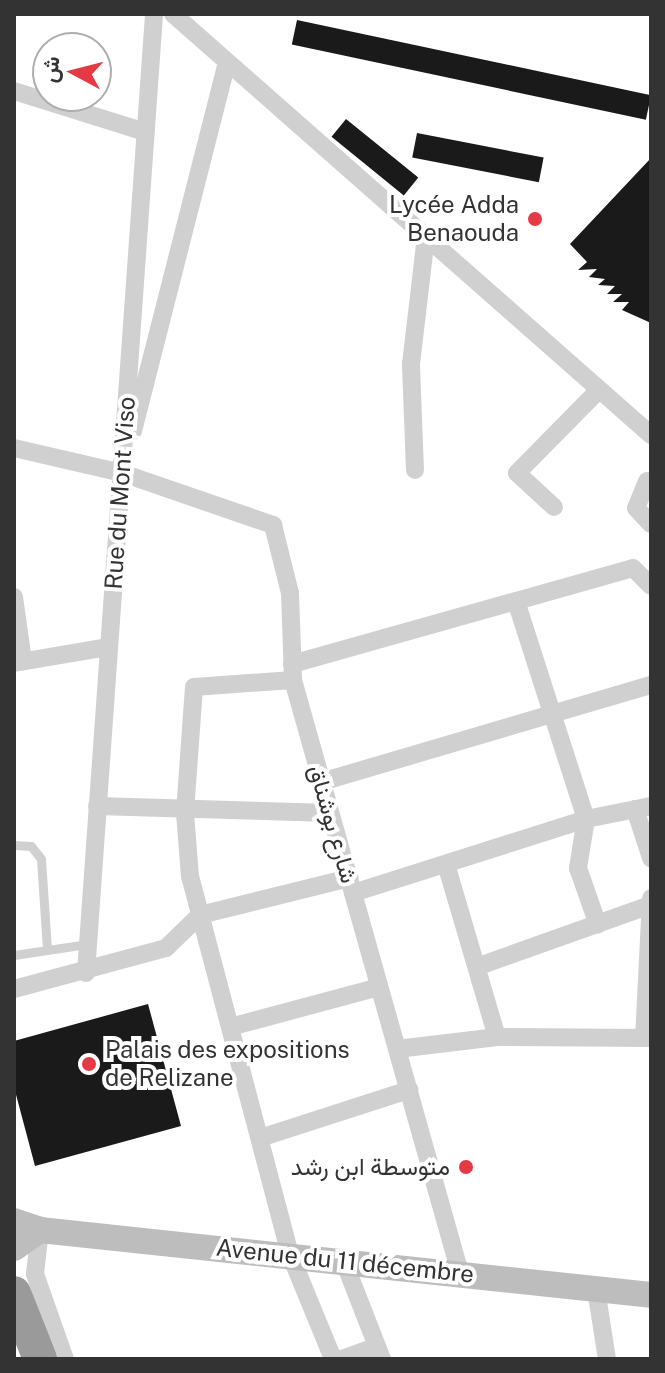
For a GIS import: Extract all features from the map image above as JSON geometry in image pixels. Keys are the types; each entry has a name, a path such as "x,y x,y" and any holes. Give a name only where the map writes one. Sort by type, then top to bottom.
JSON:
{"highway":[{"path":"14,1293 40,1359"}],"street":[{"name":"Rue du Mont Viso","path":"86,973 154,14"},
{"path":"173,14 226,65 651,435"},
{"path":"14,448 122,473 226,65"},
{"path":"14,91 146,132"},
{"path":"415,470 411,364 426,237"},
{"path":"554,507 517,473 598,391"},
{"name":"شارع بوشناق","path":"122,473 273,525 290,593 293,672 321,782 460,1273"},
{"path":"647,481 636,508 651,524"},
{"path":"333,1359 290,1254 200,915 185,813 194,687 293,672 516,601 633,568 651,586"},
{"path":"14,597 18,662 109,647"},
{"path":"516,601 550,715 586,819 578,868 598,925"},
{"path":"321,782 651,685"},
{"path":"97,806 185,813 330,813"},
{"path":"14,989 86,973 166,948 200,915 446,864 586,819 643,808 651,858"},
{"path":"446,864 479,966 497,1037"},
{"path":"397,1049 497,1037 648,1038 651,898"},
{"path":"479,966 650,905"},
{"path":"230,1027 379,987"},
{"path":"260,1138 409,1090"},
{"name":"Avenue du 11 décembre","path":"14,1221 40,1230 343,1259 651,1295"},
{"path":"14,1248 40,1230"},
{"path":"40,1230 35,1274 64,1359"},
{"path":"342,1359 379,1352 343,1259"},
{"path":"596,1289 607,1359"}],"lane":[{"path":"14,845 31,846 41,859 47,950"},
{"path":"14,955 88,944"}],"building":[{"path":"297,20 651,95 646,120 292,44"},
{"path":"346,119 418,178 404,195 332,137"},
{"path":"417,133 544,158 539,182 412,158"},
{"path":"651,158 651,323 622,310 629,302 613,302 622,294 607,294 615,286 598,285 605,279 589,277 597,269 578,270 587,262 570,244"},
{"name":"Palais des expositions de Relizane","path":"148,1004 181,1126 35,1166 14,1087 14,1041"}],"place":[{"name":"Lycée Adda Benaouda","path":"535,219"},
{"name":"Palais des expositions de Relizane","path":"89,1064"},
{"name":"متوسطة ابن رشد","path":"466,1167"}]}
